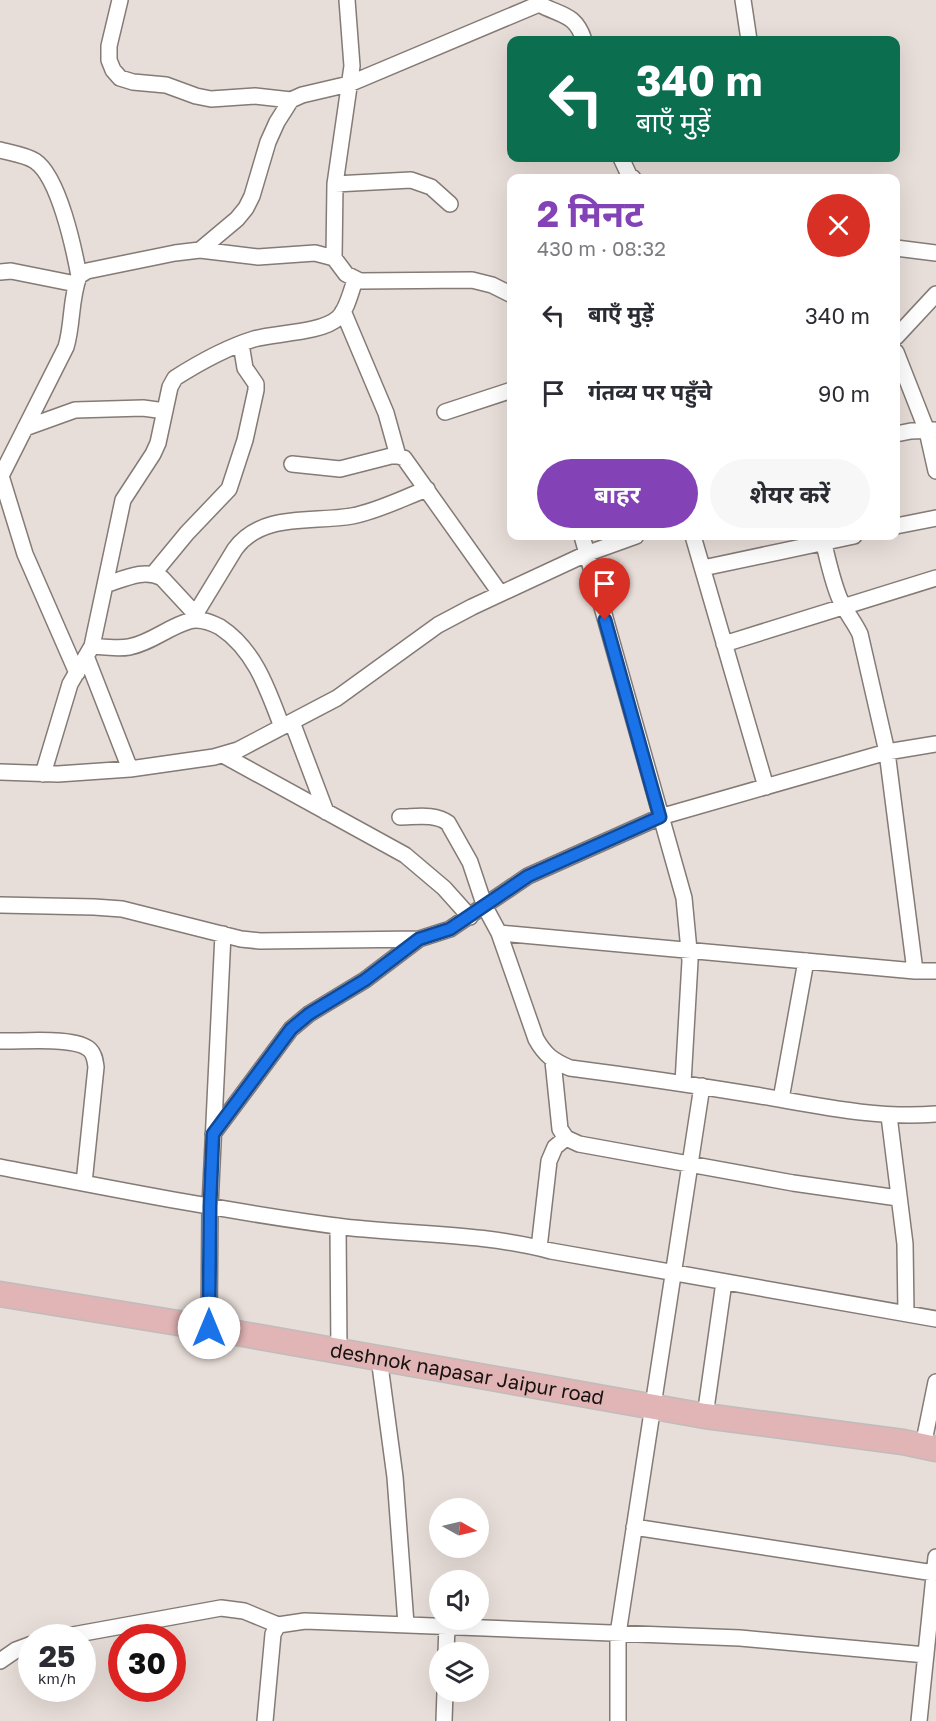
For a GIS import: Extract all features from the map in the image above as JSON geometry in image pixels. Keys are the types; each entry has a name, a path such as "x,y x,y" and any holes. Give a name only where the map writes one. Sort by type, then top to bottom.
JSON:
{"main road":[{"name":"deshnok napasar Jaipur road","path":"0,1294 209,1328 705,1416 930,1447"}],"street":[{"path":"120,0 109,60 113,70 120,78 133,82 166,85 211,99 255,96 291,100 350,84 537,2 574,21 583,36"},
{"path":"347,0 352,66 335,184 334,258 345,274 355,280 368,282 472,280 492,285 507,292"},
{"path":"743,0 748,36"},
{"path":"200,250 237,219 246,208 252,196 268,142 291,100"},
{"path":"0,150 34,160 48,176 72,239 77,280 72,297 70,334 66,347 25,428 2,468 25,554 77,673"},
{"path":"335,184 411,180 431,187 450,204"},
{"path":"900,248 936,253"},
{"path":"0,272 11,271 77,280 87,271 200,250 258,257 315,253 334,258"},
{"path":"43,774 66,696 89,651 123,500 153,454 162,430 170,387 175,378 241,344 262,337 305,330 339,318 355,280"},
{"path":"900,333 936,294"},
{"path":"343,311 386,413 398,456 410,464 500,593"},
{"path":"154,573 187,533 223,497 233,480 256,390 256,384 245,368 241,344"},
{"path":"900,361 931,431 936,471"},
{"path":"445,412 507,392"},
{"path":"25,428 75,410 142,408 165,411"},
{"path":"900,433 931,431"},
{"path":"292,464 340,469 398,456"},
{"path":"89,651 130,646 199,617 235,549 242,538 251,533 272,524 352,516 427,489"},
{"path":"900,525 936,518"},
{"path":"583,540 684,898 690,977 683,1083"},
{"path":"0,772 43,774 130,769 162,766 223,755 237,750 338,699 438,625 500,593 586,554 625,540"},
{"path":"694,540 766,787"},
{"path":"703,568 819,540"},
{"path":"823,540 838,596 855,621 860,634 886,752 915,971"},
{"path":"105,585 144,573 154,573 162,578 199,617 231,634 247,652 264,679 326,812"},
{"path":"724,644 936,578"},
{"path":"89,651 130,769"},
{"path":"0,905 123,909 260,941 419,939 450,929 528,876 660,817 886,752 936,744"},
{"path":"223,755 405,855 432,876 470,916"},
{"path":"400,817 435,817 442,818 448,823 470,862 485,907 499,933 536,1039 543,1052 553,1061 570,1068 683,1083 889,1116 936,1114"},
{"path":"499,933 915,971 936,971"},
{"path":"209,1328 210,1206 223,934"},
{"path":"213,1134 291,1029 309,1014 365,980 419,939"},
{"path":"781,1099 806,961"},
{"path":"0,1041 69,1042 89,1048 95,1057 96,1067 84,1183"},
{"path":"553,1061 560,1129 566,1138 579,1144 793,1183 898,1198"},
{"path":"618,1721 618,1634 702,1086"},
{"path":"889,1116 905,1244 906,1313"},
{"path":"539,1248 549,1161 555,1147 566,1138"},
{"path":"0,1167 210,1206 338,1226 509,1242 936,1319"},
{"path":"338,1226 339,1352"},
{"path":"705,1416 724,1282"},
{"path":"379,1358 395,1477 406,1624"},
{"path":"930,1447 936,1382"},
{"path":"634,1527 934,1573"},
{"path":"919,1721 926,1655 932,1630 936,1557"},
{"path":"96,1631 221,1608 244,1611 278,1625 305,1621 429,1625"},
{"path":"265,1721 270,1646 278,1625"},
{"path":"489,1628 740,1638 926,1655"},
{"path":"0,1661 18,1649"},
{"path":"444,1721 445,1702"}],"route":[{"path":"209,1328 213,1134 291,1029 309,1014 365,980 419,939 450,929 528,876 660,817 605,620"}]}
